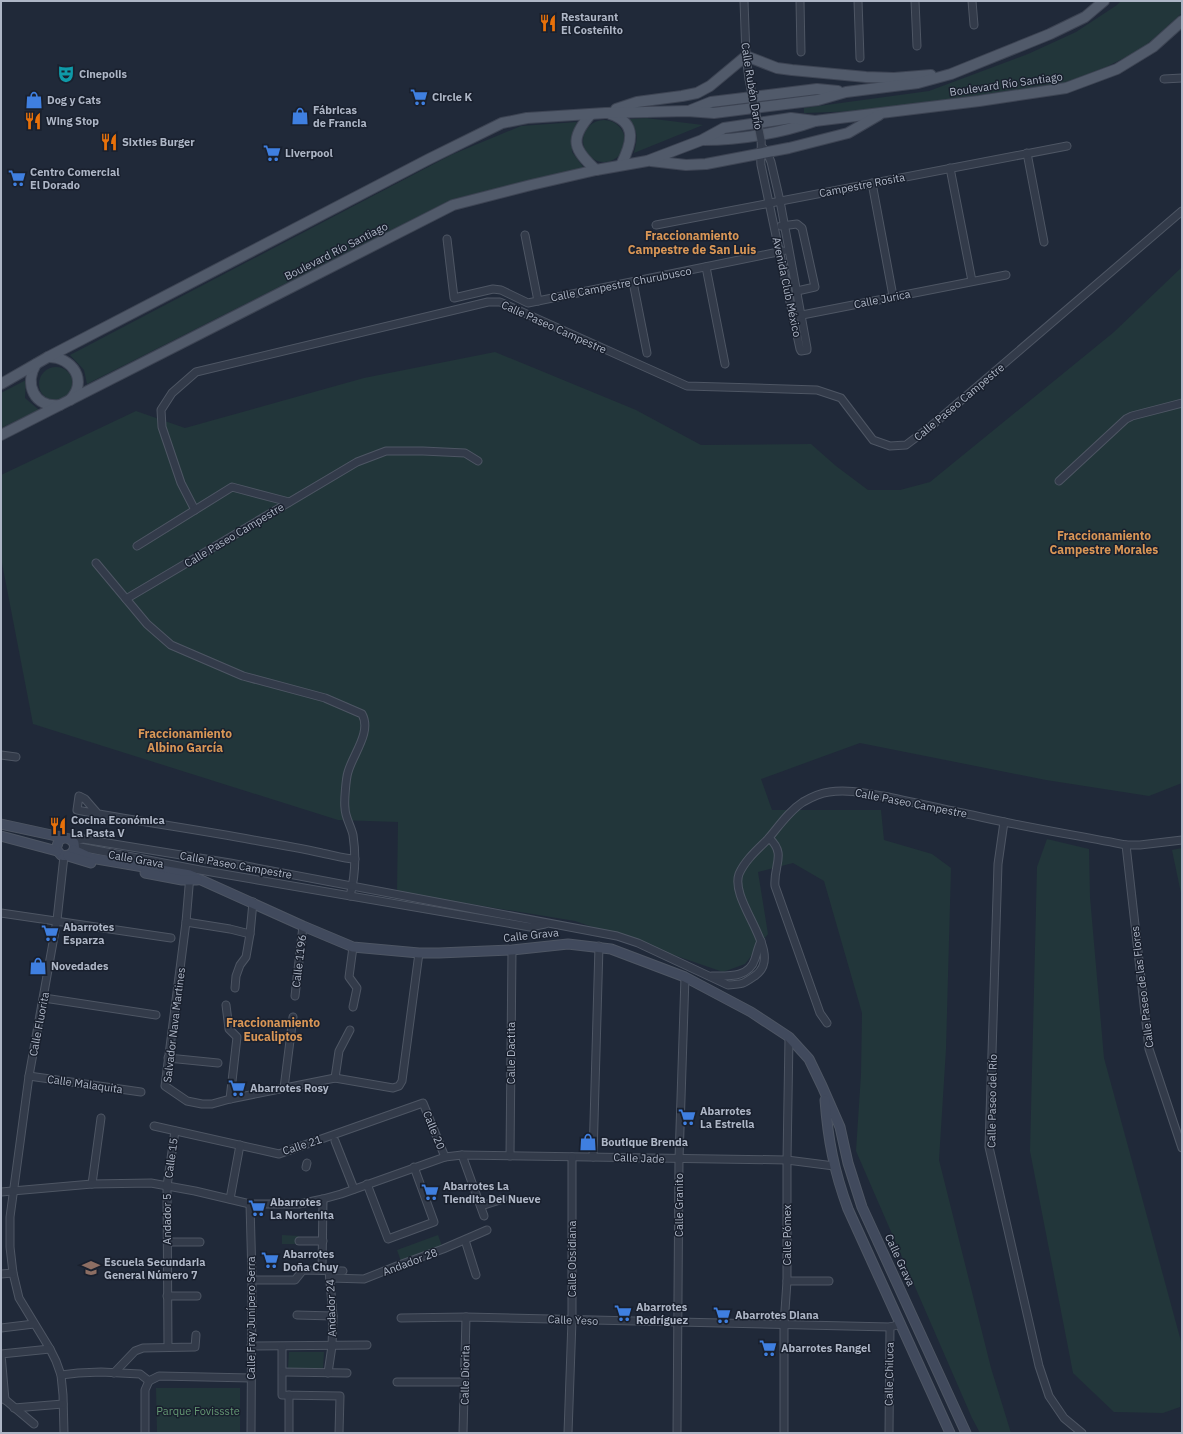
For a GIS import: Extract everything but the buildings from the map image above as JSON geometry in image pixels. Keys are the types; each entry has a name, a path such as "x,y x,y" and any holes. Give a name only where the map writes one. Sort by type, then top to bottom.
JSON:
{"main road":[{"name":"Boulevard Río Santiago","path":"1,384 48,357 429,159 502,123 528,118 604,113 687,111 711,102 817,89 846,92 918,83 951,74 1050,34 1085,18 1104,1"},
{"name":"Boulevard Río Santiago","path":"1,435 453,205 492,194 596,170 647,161 702,140 724,128 791,118 815,121 1066,88 1117,69 1153,47 1182,21"},
{"path":"604,113 637,102 697,93 710,86 746,56 778,68 866,77 894,78 951,74"},
{"path":"604,113 612,114 620,118 626,124 630,132 631,141 629,150 621,165"},
{"path":"647,161 686,165 706,164 763,148 797,146 848,133 882,113"},
{"path":"591,114 580,126 576,143 584,159 596,170"},
{"path":"36,364 30,377 32,391 41,402 55,406 65,403 73,396 78,383 74,369 63,359 48,357"},
{"path":"1,824 68,848"},
{"path":"1,836 68,848"},
{"name":"Calle Grava","path":"68,848 102,865 201,880 353,947 419,953 512,950 568,944 599,946 611,949 685,977 751,1012 789,1037 810,1059 840,1127 848,1163 862,1207 966,1433"},
{"name":"Calle Grava","path":"825,1093 828,1131 838,1184 950,1433"}],"street":[{"name":"Calle Rubén Darío","path":"744,1 746,56 749,79 763,148"},
{"path":"800,1 801,52"},
{"path":"858,1 860,58"},
{"path":"915,1 917,46"},
{"path":"972,1 974,25"},
{"path":"1164,79 1182,78"},
{"name":"Campestre Rosita","path":"656,224 1067,146"},
{"name":"Avenida Club México","path":"763,148 771,162 780,201 807,348 804,352 800,349 761,165 763,148"},
{"path":"1027,153 1044,242"},
{"path":"950,168 972,281"},
{"path":"872,183 893,296"},
{"name":"Calle Paseo Campestre","path":"289,502 232,487 195,510 181,483 162,427 161,410 172,392 196,372 488,302 500,302 687,386 817,390 841,398 873,440 890,446 906,445 930,427 1182,211"},
{"name":"Avenida Club México","path":"775,227 797,224 802,228 815,287 797,291"},
{"path":"525,235 538,301"},
{"name":"Calle Campestre Churubusco","path":"447,239 454,298 493,289 501,290 528,303 789,249"},
{"path":"706,267 725,364"},
{"name":"Calle Jurica","path":"793,316 1006,275"},
{"path":"633,282 647,354"},
{"path":"1059,481 1126,419 1132,416 1182,403"},
{"path":"289,502 357,462 386,451 423,450 465,452 478,461"},
{"name":"Calle Paseo Campestre","path":"126,599 289,502"},
{"path":"137,546 195,510"},
{"path":"96,563 147,624 171,645 243,676 325,698 362,714 365,727 357,752 348,772 345,808 352,835 355,859 353,886 350,896"},
{"path":"1,755 16,756"},
{"name":"Calle Paseo Campestre","path":"68,848 83,839 220,861 617,936 638,943 728,985 743,984 759,973 764,962 761,941 742,899 739,888 739,874 747,862 769,838 784,818 803,802 828,792 852,791 903,800 1004,822 1126,845 1140,845 1182,840"},
{"path":"98,814 85,799 79,796 76,810 98,814 252,839 347,859 355,859"},
{"name":"Calle Paseo del Río","path":"1004,822 998,864 990,1147 1039,1366 1049,1396 1064,1418 1082,1433"},
{"path":"769,838 775,844 778,852 779,860 774,879 775,886 820,1013 827,1024"},
{"name":"Calle Paseo de las Flores","path":"1126,845 1149,1049 1182,1148"},
{"name":"Calle Paseo Campestre","path":"68,848 530,927 548,923"},
{"name":"Calle Fluorita","path":"64,1433 61,1375 50,1349 19,1298 13,1273 10,1217 29,1076 44,998 68,848"},
{"path":"184,867 186,856"},
{"path":"218,873 220,861"},
{"path":"300,887 302,877"},
{"name":"Salvador Nava Martines","path":"190,878 186,922 165,1086 187,1101 207,1104 335,1078 393,1088 399,1086 402,1081 419,953"},
{"path":"398,904 399,895"},
{"path":"235,988 236,976 240,965 246,957 250,934 252,902"},
{"path":"1,913 57,920 171,938"},
{"path":"186,922 230,929 250,934"},
{"name":"Calle 1196","path":"295,996 303,926"},
{"path":"709,976 737,975 746,972 755,960 761,941"},
{"path":"593,1157 599,946"},
{"path":"353,947 349,977 357,988 353,1007"},
{"name":"Calle Dactita","path":"510,1156 512,950"},
{"name":"Calle Granito","path":"676,1433 679,1159 685,977"},
{"path":"44,998 156,1015"},
{"path":"226,1005 229,1029 237,1038 230,1099"},
{"path":"284,1088 293,1016"},
{"path":"335,1078 339,1051 350,1030"},
{"name":"Calle Pómex","path":"784,1433 784,1325 787,1281 789,1037"},
{"path":"168,1058 218,1063"},
{"name":"Calle Malaquita","path":"29,1076 141,1092"},
{"name":"Calle 21","path":"154,1126 279,1154 423,1103"},
{"name":"Calle 20","path":"423,1103 445,1157"},
{"path":"92,1184 101,1118"},
{"name":"Calle 15","path":"167,1186 175,1131"},
{"path":"335,1141 354,1189"},
{"path":"230,1199 240,1145"},
{"path":"462,1155 484,1216"},
{"name":"Calle Jade","path":"1,1192 92,1184 151,1183 250,1204 298,1204 323,1199 445,1157 462,1155 787,1160 834,1166"},
{"name":"Calle Obsidiana","path":"568,1433 572,1320 572,1157"},
{"path":"367,1184 388,1239 434,1222 414,1167"},
{"name":"Andador 5","path":"167,1186 168,1347"},
{"name":"Andador 24","path":"323,1199 323,1241 326,1270 330,1278 333,1316 332,1346 328,1373"},
{"path":"481,1206 503,1199"},
{"name":"Calle Fray Junípero Serra","path":"250,1204 252,1280 251,1433"},
{"name":"Andador 28","path":"330,1278 364,1279 487,1230"},
{"path":"465,1240 476,1275"},
{"path":"299,1241 323,1241"},
{"path":"167,1242 200,1242"},
{"path":"252,1280 295,1280 303,1270 343,1270"},
{"path":"1,1274 13,1273"},
{"path":"787,1281 829,1281"},
{"path":"167,1296 197,1296"},
{"path":"298,1315 333,1316"},
{"name":"Calle Yeso","path":"401,1318 466,1317 890,1327"},
{"name":"Calle Diorita","path":"464,1433 466,1317"},
{"path":"1,1328 34,1324"},
{"name":"Calle Chiluca","path":"888,1433 890,1327 901,1324"},
{"path":"114,1373 135,1351 143,1348 196,1347 196,1334"},
{"path":"251,1346 282,1347 367,1345"},
{"path":"282,1347 282,1395 340,1396 339,1433"},
{"path":"34,1424 3,1398 1,1354 50,1349"},
{"path":"283,1372 347,1373"},
{"path":"61,1375 78,1373 140,1374 149,1381"},
{"path":"145,1433 145,1390 149,1381 159,1376 251,1378"},
{"path":"398,1382 464,1382"},
{"path":"288,1433 289,1395"},
{"path":"14,1408 63,1404"}],"green space":[{"path":"1121,1 1182,1 1182,13 1142,49 1104,68 1064,83 858,111 804,113 804,108 929,91 1028,54 1076,32"},
{"path":"646,118 703,125 634,153 636,135 635,128 630,119"},
{"path":"604,120 619,126 625,141 619,156 604,162 589,156 583,141 589,126"},
{"path":"577,122 573,132 572,152 584,168 453,199 87,384 84,370 70,355 451,155 521,126"},
{"path":"1182,267 1182,783 1149,796 1046,780 860,743 761,779 772,810 881,810 884,840 932,854 951,868 946,1049 939,1160 991,1368 1011,1433 980,1433 972,1418 856,1151 861,1074 862,1013 824,881 793,863 758,872 768,934 745,964 723,972 575,921 397,892 398,822 338,820 33,724 1,558 1,475 136,411 185,428 364,378 495,352 636,410 701,445 811,444 836,466 868,490 900,490 930,482 1114,332"},
{"path":"59,367 68,372 72,377 72,391 68,396 63,400 53,401 49,400 40,391 39,381 40,377 49,368"},
{"path":"26,380 25,398 39,410 1,428 1,393"},
{"path":"1047,839 1089,849 1090,897 1104,1058 1182,1345 1180,1407 1163,1413 1114,1412 1073,1373 1030,1151 1037,867"},
{"path":"1182,848 1182,898 1172,850"},
{"path":"282,1235 299,1236 299,1244 282,1244"},
{"path":"438,1235 443,1249 402,1264 397,1250"},
{"path":"289,1352 324,1352 323,1369 288,1368"},
{"name":"Parque Fovissste","path":"156,1388 240,1388 240,1433 157,1433"}],"place":[{"name":"Restaurant El Costeñito","path":"548,23"},
{"name":"Cinepolis","path":"66,74"},
{"name":"Circle K","path":"419,97"},
{"name":"Dog y Cats","path":"34,100"},
{"name":"Fábricas de Francia","path":"300,116"},
{"name":"Wing Stop","path":"33,121"},
{"name":"Sixties Burger","path":"109,142"},
{"name":"Liverpool","path":"272,153"},
{"name":"Centro Comercial El Dorado","path":"17,178"},
{"name":"Cocina Económica La Pasta V","path":"58,826"},
{"name":"Abarrotes Esparza","path":"50,933"},
{"name":"Novedades","path":"38,966"},
{"name":"Abarrotes Rosy","path":"237,1088"},
{"name":"Abarrotes La Estrella","path":"687,1117"},
{"name":"Boutique Brenda","path":"588,1142"},
{"name":"Abarrotes La Tiendita Del Nueve","path":"430,1192"},
{"name":"Abarrotes La Nortenita","path":"257,1208"},
{"name":"Abarrotes Doña Chuy","path":"270,1260"},
{"name":"Escuela Secundaria General Número 7","path":"91,1268"},
{"name":"Abarrotes Rodríguez","path":"623,1313"},
{"name":"Abarrotes Diana","path":"722,1315"},
{"name":"Abarrotes Rangel","path":"768,1348"}],"district":[{"name":"Fraccionamiento Campestre de San Luis","path":"692,242"},
{"name":"Fraccionamiento Campestre Morales","path":"1104,542"},
{"name":"Fraccionamiento Albino García","path":"185,740"},
{"name":"Fraccionamiento Eucaliptos","path":"273,1029"}]}
